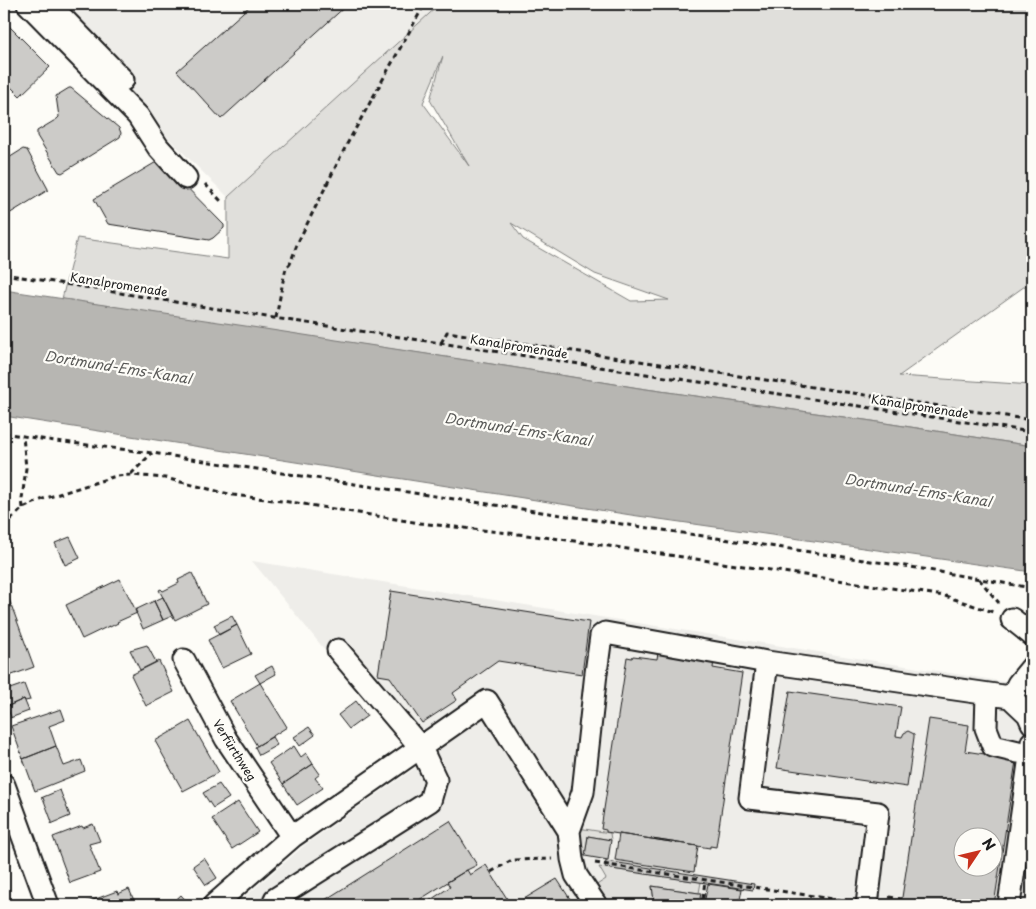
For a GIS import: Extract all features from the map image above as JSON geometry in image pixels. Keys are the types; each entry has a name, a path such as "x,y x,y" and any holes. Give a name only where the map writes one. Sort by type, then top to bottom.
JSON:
{"street":[{"path":"28,4 138,116 158,147 186,178"},
{"path":"49,4 123,80"},
{"path":"1012,619 1032,635"},
{"path":"596,905 576,875 569,831 583,792 601,636 605,633 767,662 1018,697"},
{"path":"275,899 430,801 436,780 338,650"},
{"name":"Verfürthweg","path":"184,660 226,739 292,837"},
{"path":"767,662 750,798 878,813 868,902"},
{"path":"1032,667 1018,684 1018,697 1032,723"},
{"path":"987,694 986,728 992,746 1025,747 1009,905"},
{"path":"214,905 292,837 487,701 569,831"},
{"path":"4,785 48,905"}],"path":[{"path":"276,318 286,268 290,264 298,242 347,144 427,4"},
{"name":"Kanalpromenade","path":"4,274 276,318 1032,432"},
{"path":"441,343 447,332 1032,420"},
{"path":"4,433 152,453 901,566 1032,588"},
{"path":"23,436 26,468 22,499 23,508"},
{"path":"131,475 152,453"},
{"path":"4,526 23,508 43,498 97,481 116,476 131,475 165,478 233,495 297,503 420,523 561,539 945,596 1012,619"},
{"path":"980,579 1012,619"},
{"path":"491,872 512,860 572,859 856,902 868,902 885,896 902,899"},
{"path":"703,898 705,880"}],"shaded area":[{"path":"32,4 446,4 228,197"},
{"path":"440,4 1032,4 1032,281 899,376 1032,385 1032,446 639,388 62,299 77,238 228,259 228,197","holes":["443,56 430,100 469,166 423,103","511,223 595,274 669,300 631,301 523,239"]},
{"path":"252,561 1032,687 1032,905 235,905 306,844 418,766"},
{"path":"578,828 610,833 611,840 588,836 585,856 574,854"},
{"path":"599,867 701,882 699,893 652,886 654,901 665,903 664,905 603,905 592,888 606,879"}],"water":[{"name":"Dortmund-Ems-Kanal","path":"4,290 639,388 1032,446 1032,572 631,515 4,416"}],"building":[{"path":"252,4 348,4 221,119 177,71"},
{"path":"4,21 50,67 20,96 4,80"},
{"path":"69,88 119,128 121,133 120,137 62,173 59,172 37,136 37,131 59,117 56,96"},
{"path":"23,149 27,150 48,190 4,217 4,161"},
{"path":"161,161 224,225 224,228 213,238 209,240 108,224 94,199"},
{"path":"70,537 80,558 65,565 55,543"},
{"path":"192,573 207,604 175,620 159,590 163,591 179,583 178,580"},
{"path":"120,579 137,613 82,639 66,605"},
{"path":"6,591 34,667 4,678 4,592"},
{"path":"391,591 589,622 582,674 498,661 453,693 457,700 422,723 390,677 378,675"},
{"path":"163,597 172,616 163,620 154,601"},
{"path":"154,601 163,620 143,629 135,610"},
{"path":"232,616 237,625 219,635 214,625"},
{"path":"237,625 251,654 222,668 208,640"},
{"path":"147,645 156,662 140,670 130,650"},
{"path":"658,652 714,660 713,668 742,673 716,847 710,846 710,848 606,832 606,830 601,829 627,657 657,659"},
{"path":"159,661 174,692 146,706 131,675"},
{"path":"272,666 276,674 260,683 255,675"},
{"path":"260,683 287,727 257,746 230,701"},
{"path":"24,684 30,700 25,701 24,699 6,707 4,691"},
{"path":"790,691 901,707 896,736 902,737 908,731 914,734 907,787 777,768"},
{"path":"24,699 29,711 10,718 6,707"},
{"path":"356,701 367,716 349,729 338,715"},
{"path":"61,709 65,720 49,726 56,746 23,759 11,726"},
{"path":"929,719 969,725 965,751 1017,759 1004,840 1004,826 954,826 954,876 998,876 994,905 970,905 942,901 941,905 901,904"},
{"path":"190,721 219,772 183,791 155,741"},
{"path":"309,727 315,735 300,746 294,737"},
{"path":"272,737 277,745 259,755 255,747"},
{"path":"56,746 64,766 81,760 85,771 35,791 23,759"},
{"path":"294,746 301,757 306,753 313,764 283,784 269,763"},
{"path":"313,764 320,774 315,778 323,788 297,805 283,784"},
{"path":"219,784 229,798 213,808 203,793"},
{"path":"60,790 70,816 51,824 52,822 43,798 41,798"},
{"path":"238,802 258,832 232,849 212,819"},
{"path":"450,821 477,865 411,905 317,905"},
{"path":"93,824 100,841 89,844 100,872 70,883 53,837"},
{"path":"619,834 698,846 694,872 615,860"},
{"path":"588,836 611,840 608,860 585,856"},
{"path":"204,858 217,878 206,885 193,866"},
{"path":"606,861 754,884 753,890 605,868"},
{"path":"486,865 511,905 431,905 429,901 450,887 447,882 467,870 470,875"},
{"path":"557,879 572,902 579,897 584,905 514,905"},
{"path":"708,884 742,889 739,905 664,905 665,903 654,901 652,886 701,893 700,898 705,899"},
{"path":"129,889 136,905 80,905 117,891 118,894"},
{"path":"181,895 190,905 170,905"}]}
